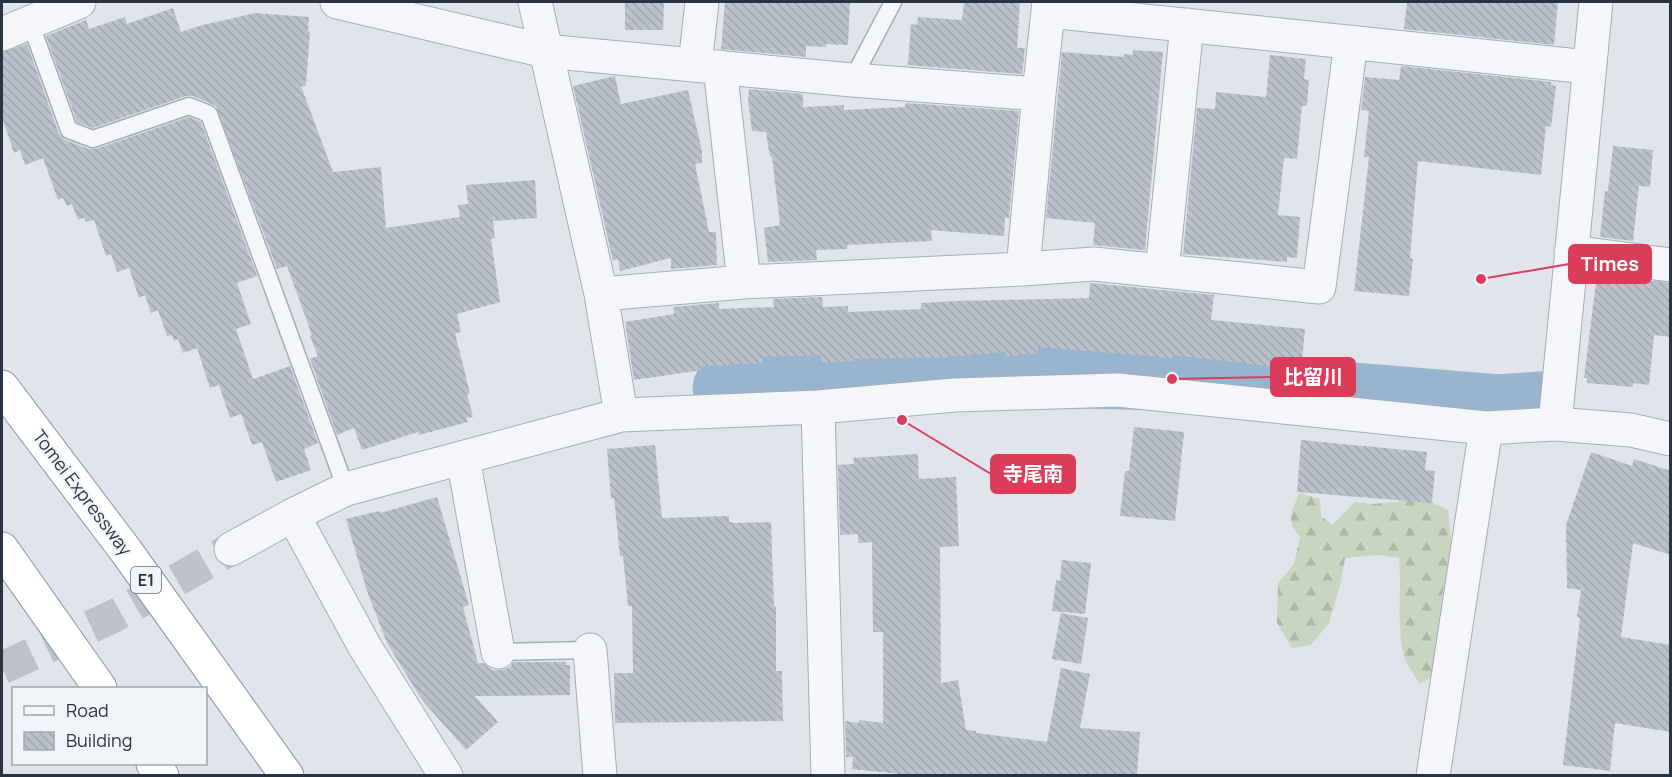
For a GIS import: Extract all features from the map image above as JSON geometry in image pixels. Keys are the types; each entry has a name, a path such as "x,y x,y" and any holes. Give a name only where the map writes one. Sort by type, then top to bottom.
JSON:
{"highway":[{"name":"Tomei Expressway","path":"2,387 126,551 286,776"},
{"path":"2,549 99,687"}],"street":[{"path":"9,27 79,2"},
{"path":"337,2 545,51 852,80 1039,93"},
{"path":"535,2 601,294 621,415"},
{"path":"702,2 708,66 744,282"},
{"path":"1555,424 1596,2"},
{"path":"1023,269 1049,6 1187,25 1588,68"},
{"path":"1162,271 1187,25"},
{"path":"601,294 744,282 1094,264 1319,287 1352,42"},
{"path":"1571,252 1671,266"},
{"path":"231,549 346,489 621,415 818,407 955,395 1118,390 1486,428 1555,424 1631,430 1671,439"},
{"path":"818,407 828,776"},
{"path":"1433,776 1486,428"},
{"path":"463,458 498,652"},
{"path":"293,515 365,647 446,776"},
{"path":"590,650 600,776"}],"lane":[{"path":"852,80 892,2"},
{"path":"9,27 69,130 93,139 189,106 209,114 346,489"},
{"path":"498,652 590,650"}],"green space":[{"path":"1299,493 1320,499 1321,516 1332,525 1355,502 1372,504 1425,499 1448,510 1452,549 1442,595 1439,673 1420,684 1404,656 1400,632 1399,558 1378,555 1345,558 1341,582 1329,623 1311,645 1292,648 1277,623 1278,583 1294,564 1300,537 1295,531 1291,516"}],"building":[{"path":"625,2 664,2 663,30 625,30"},
{"path":"725,2 850,2 848,45 806,46 806,57 721,49"},
{"path":"964,2 1020,2 1017,48 1025,48 1022,74 908,65 911,24 917,25 918,17 962,20"},
{"path":"1407,2 1558,2 1554,45 1404,29"},
{"path":"173,8 181,32 255,13 309,17 306,86 301,86 333,172 381,167 386,228 460,217 458,205 468,204 466,185 535,180 537,218 493,221 495,238 491,239 500,302 457,314 461,332 455,333 470,393 467,394 473,417 466,418 468,422 419,435 418,432 362,450 354,428 337,435 310,359 318,356 310,336 312,335 287,266 277,269 216,106 193,96 186,96 93,128 77,122 46,36 86,20 89,29 125,17 127,24"},
{"path":"27,44 59,134 65,140 89,149 96,149 189,117 201,122 257,276 237,283 251,324 236,329 253,379 290,366 318,443 304,449 311,470 276,482 262,442 252,445 241,414 230,418 219,385 210,388 197,348 183,353 178,339 174,341 172,335 167,336 158,310 151,313 145,295 139,298 129,268 117,272 111,254 106,256 94,220 86,222 84,218 78,220 72,204 67,206 63,198 58,200 43,158 25,165 20,150 14,153 2,117 2,52"},
{"path":"1133,50 1163,52 1145,250 1093,245 1095,223 1046,218 1062,52 1124,57 1124,54 1133,55"},
{"path":"1270,55 1306,59 1304,79 1309,80 1307,106 1302,106 1297,159 1284,158 1278,215 1300,217 1297,258 1287,257 1287,262 1183,254 1197,108 1215,109 1216,92 1266,97"},
{"path":"1401,66 1551,82 1551,85 1556,86 1551,127 1546,126 1541,175 1418,161 1409,296 1354,291 1369,157 1364,157 1369,111 1361,110 1365,77 1399,80"},
{"path":"615,76 621,104 688,90 702,151 702,163 695,164 709,232 716,232 717,265 671,269 671,258 620,271 618,259 613,261 573,86"},
{"path":"749,89 803,94 803,107 844,105 844,110 905,107 906,103 1019,111 1009,218 1005,218 1004,236 931,230 932,241 847,245 847,249 816,250 817,260 768,262 764,228 780,225 772,157 770,157 766,132 752,131"},
{"path":"1613,146 1653,150 1650,187 1639,186 1633,241 1600,237"},
{"path":"1597,274 1671,283 1671,337 1654,335 1649,385 1633,383 1633,387 1587,383 1587,378 1584,378"},
{"path":"1090,283 1214,295 1211,320 1305,329 1301,370 1173,355 1173,358 1038,347 1038,354 1006,356 1006,352 945,357 855,359 855,361 821,363 821,355 763,357 763,363 703,366 703,370 634,380 625,322 674,314 673,307 719,303 719,309 774,307 773,299 822,297 823,307 848,306 848,312 921,309 921,303 1089,298"},
{"path":"1134,427 1184,432 1175,521 1120,516 1125,471 1129,471"},
{"path":"1301,440 1427,452 1425,470 1435,471 1432,503 1297,492"},
{"path":"655,445 662,518 729,516 729,522 733,523 771,522 774,606 776,606 776,671 782,671 783,721 615,723 614,673 633,673 632,606 628,606 623,556 620,556 614,498 611,499 607,449"},
{"path":"1591,452 1632,466 1634,459 1671,471 1671,555 1633,543 1621,637 1671,645 1671,732 1615,723 1610,771 1563,765 1580,618 1577,617 1581,590 1567,588 1566,525"},
{"path":"918,454 919,479 956,477 959,546 940,547 941,683 958,680 966,730 1047,742 1061,668 1090,674 1080,728 1140,732 1137,776 919,776 852,769 853,757 846,757 845,721 883,723 883,632 873,632 872,542 858,543 858,534 840,535 838,465 854,464 853,458"},
{"path":"437,497 469,605 463,607 478,663 483,663 492,670 510,667 513,662 566,662 565,665 570,665 570,695 475,696 498,722 466,750 422,700 387,643 367,591 346,519 379,511 380,513"},
{"path":"1062,560 1091,563 1085,614 1052,611 1056,580 1060,581"},
{"path":"1061,613 1088,618 1081,664 1052,659"}],"waterway":[{"path":"724,388 1038,376 1172,379 1498,406 1540,403"}],"tunnel":[{"path":"2,668 114,616 231,549"}],"place":[{"name":"Times","path":"1481,279"},
{"name":"比留川","path":"1172,379"},
{"name":"寺尾南","path":"902,420"}]}
